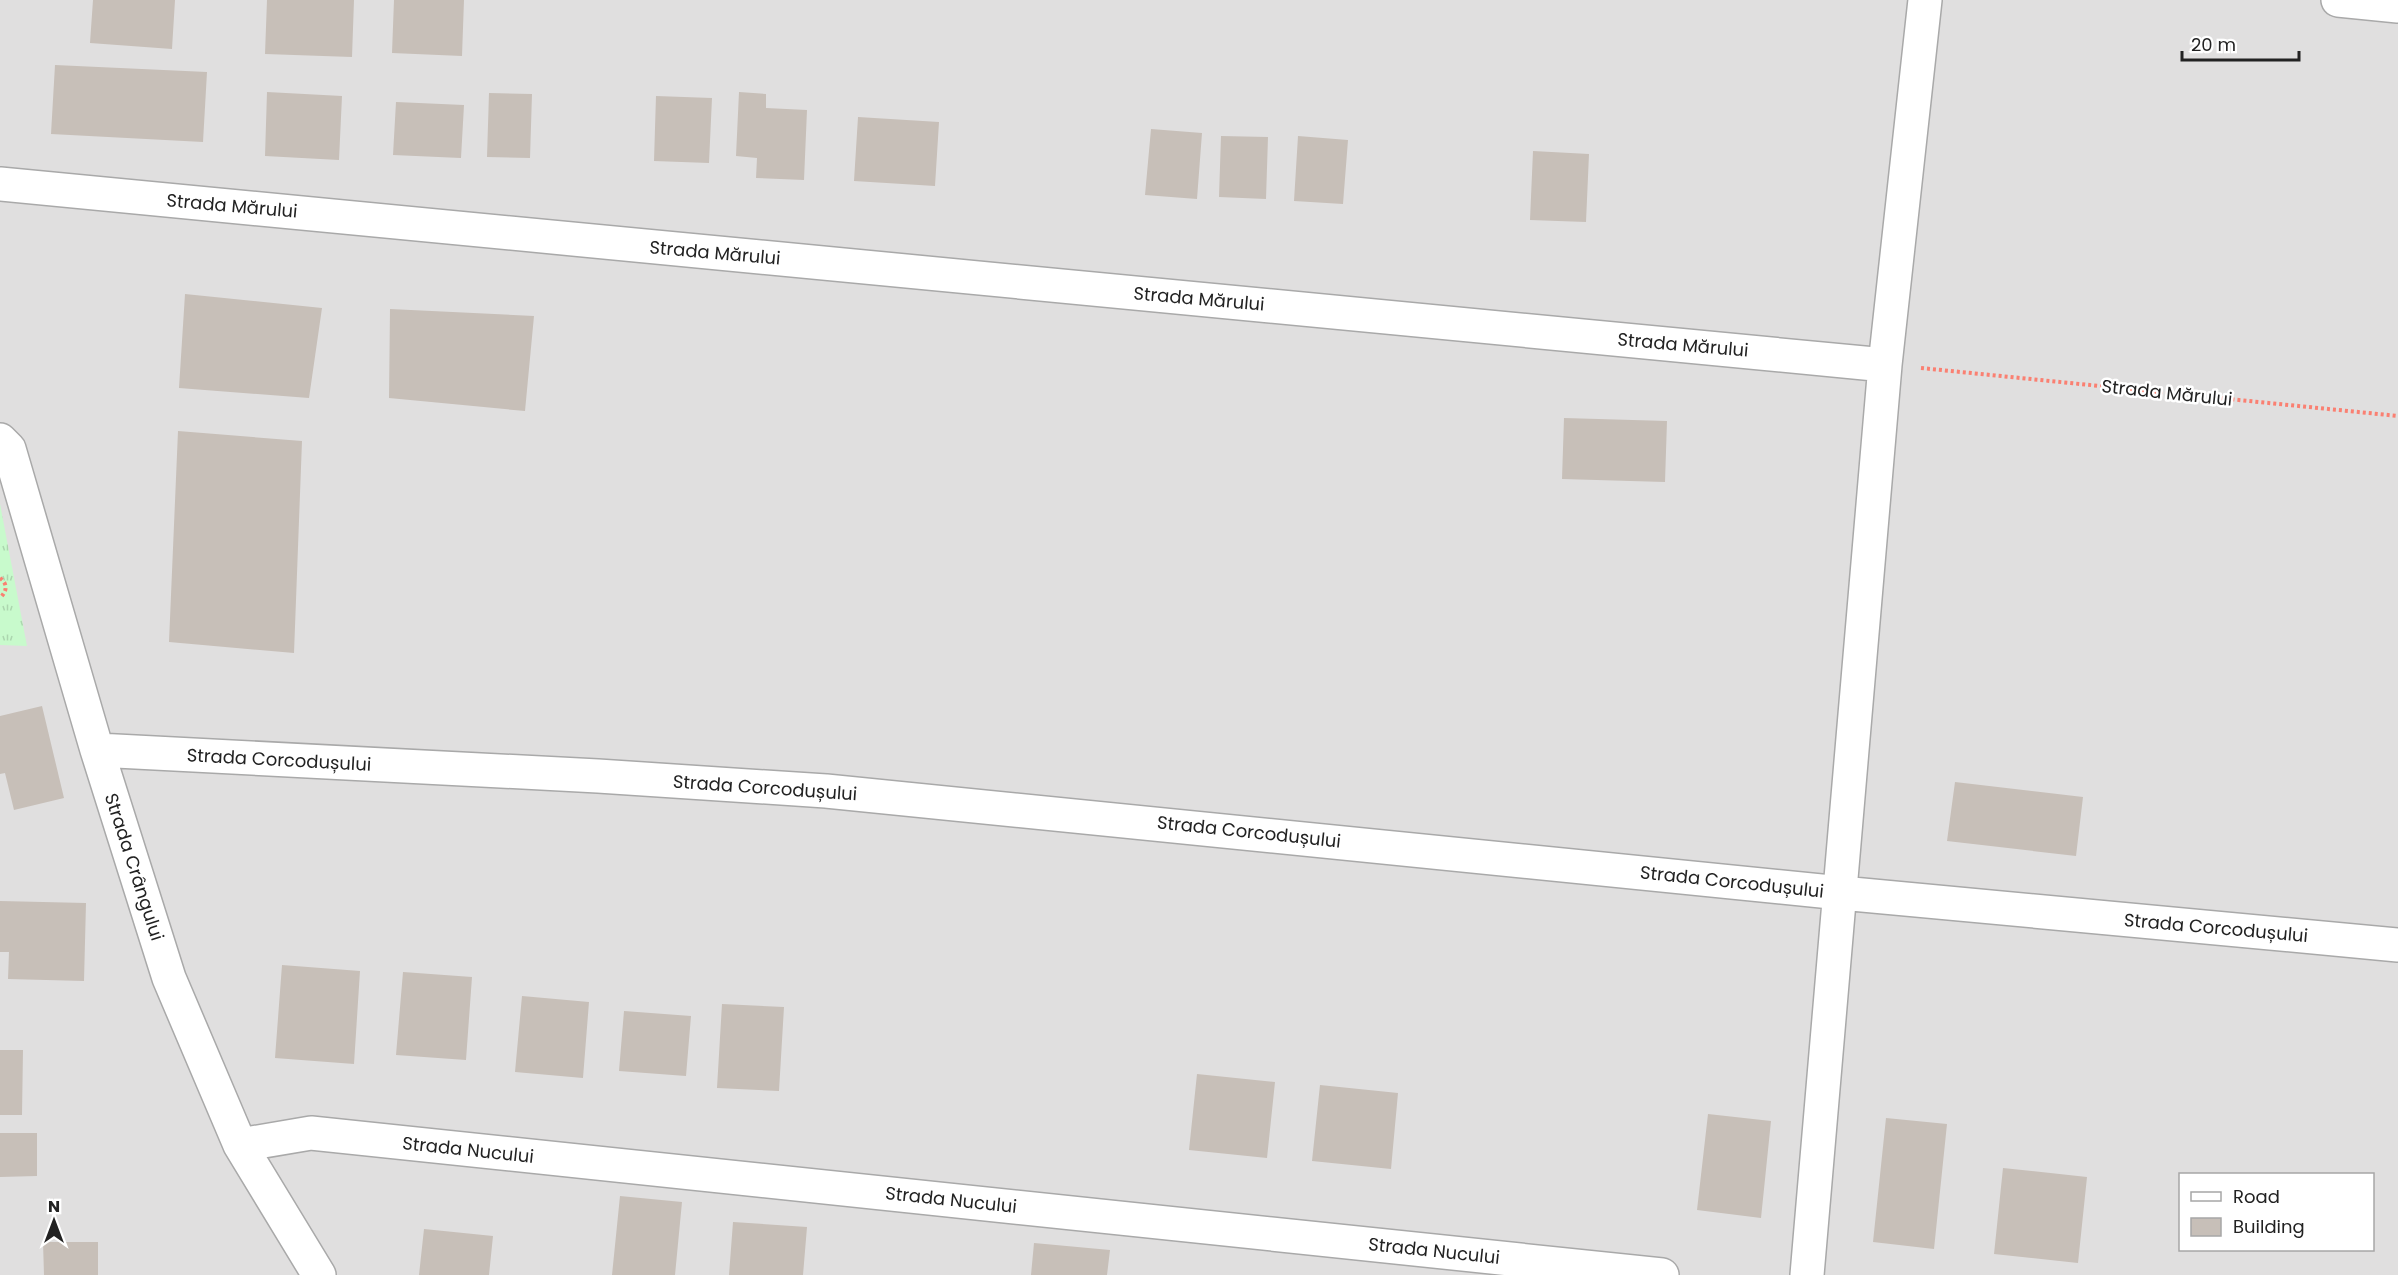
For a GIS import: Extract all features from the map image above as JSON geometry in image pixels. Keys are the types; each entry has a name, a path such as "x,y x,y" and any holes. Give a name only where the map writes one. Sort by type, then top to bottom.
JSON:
{"street":[{"path":"1807,1275 1885,365 1925,0"},
{"path":"2338,0 2398,6"},
{"name":"Strada Mărului","path":"0,184 1885,365"},
{"name":"Strada Crângului","path":"0,440 9,449 97,750 169,978 240,1145 319,1275"},
{"name":"Strada Corcodușului","path":"97,750 598,776 826,791 1841,893 2398,945"},
{"name":"Strada Nucului","path":"240,1145 311,1133 1662,1275"}],"path":[{"name":"Strada Mărului","path":"1885,365 2398,416"},
{"path":"0,578 6,585 6,590 0,598"}],"shaded area":[{"path":"0,0 2398,0 2398,1275 0,1275"}],"green space":[{"path":"0,504 27,646 0,645"}],"building":[{"path":"93,0 175,0 172,49 90,43"},
{"path":"267,0 354,0 352,57 265,54"},
{"path":"394,0 464,0 462,56 392,53"},
{"path":"55,65 207,72 203,142 51,134"},
{"path":"267,92 342,96 339,160 265,156"},
{"path":"739,92 766,94 766,108 807,110 804,180 756,178 757,158 736,156"},
{"path":"489,93 532,94 530,158 487,157"},
{"path":"656,96 712,98 709,163 654,161"},
{"path":"396,102 464,105 461,158 393,155"},
{"path":"858,117 939,122 935,186 854,181"},
{"path":"1151,129 1202,133 1197,199 1145,195"},
{"path":"1221,136 1268,137 1266,199 1219,197"},
{"path":"1298,136 1348,140 1343,204 1294,201"},
{"path":"1533,151 1589,154 1586,222 1530,220"},
{"path":"185,294 322,308 309,398 179,388"},
{"path":"390,309 534,316 525,411 389,398"},
{"path":"1564,418 1667,421 1665,482 1562,479"},
{"path":"178,431 302,441 294,653 169,642"},
{"path":"42,706 64,798 14,810 5,773 0,774 0,716"},
{"path":"1955,782 2083,797 2076,856 1947,841"},
{"path":"0,901 86,903 84,981 8,979 9,952 0,952"},
{"path":"282,965 360,971 354,1064 275,1058"},
{"path":"403,972 472,977 466,1060 396,1055"},
{"path":"522,996 589,1002 583,1078 515,1072"},
{"path":"722,1004 784,1007 779,1091 717,1088"},
{"path":"624,1011 691,1016 686,1076 619,1071"},
{"path":"0,1050 23,1050 22,1115 0,1115"},
{"path":"1197,1074 1275,1082 1267,1158 1189,1150"},
{"path":"1320,1085 1398,1093 1391,1169 1312,1161"},
{"path":"1708,1114 1771,1121 1761,1218 1697,1210"},
{"path":"1886,1118 1947,1124 1934,1249 1873,1242"},
{"path":"0,1133 37,1133 37,1176 0,1177"},
{"path":"2003,1168 2087,1177 2078,1263 1994,1254"},
{"path":"620,1196 682,1202 675,1275 612,1275"},
{"path":"733,1222 807,1227 803,1275 729,1275"},
{"path":"424,1229 493,1236 489,1275 419,1275"},
{"path":"43,1242 98,1242 98,1275 44,1275"},
{"path":"1034,1243 1110,1250 1107,1275 1031,1275"}]}
